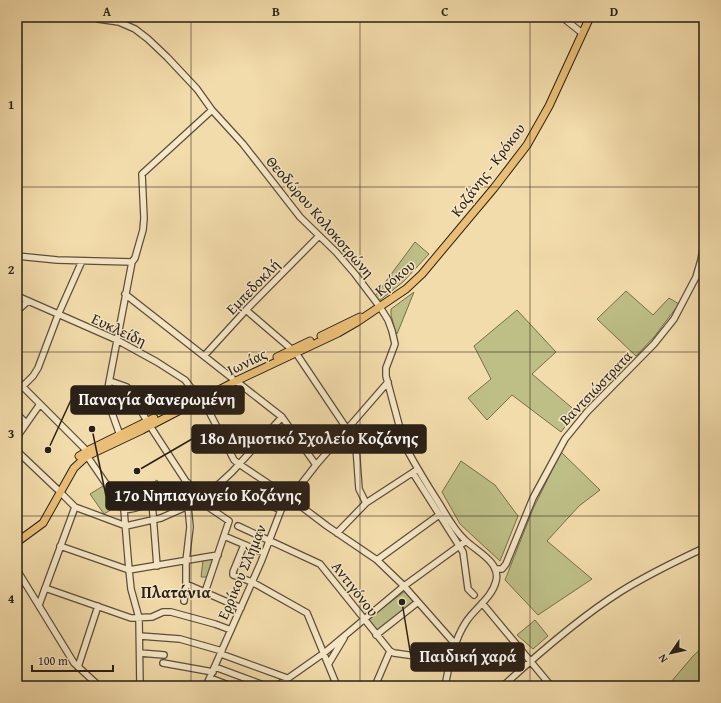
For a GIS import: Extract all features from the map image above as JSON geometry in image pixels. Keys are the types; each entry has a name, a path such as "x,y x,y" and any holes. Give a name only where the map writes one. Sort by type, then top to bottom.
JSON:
{"main road":[{"name":"Κοζάνης - Κρόκου","path":"428,268 494,188 526,145 549,106 590,17"},
{"name":"Κρόκου","path":"380,307 406,289 428,268"},
{"name":"Ιωνίας","path":"17,537 40,520 59,490 72,464 86,454 294,351 354,319 367,315 380,307"},
{"name":"Ιωνίας","path":"17,542 43,523 50,514 59,490"}],"street":[{"path":"564,17 582,33"},
{"name":"Θεοδώρου Κολοκοτρώνη","path":"97,18 120,22 141,33 176,66 197,89 212,110 243,144 293,208 354,274 380,307 390,324 395,344 386,368 388,382 402,436 416,471 455,529 466,541 486,557 496,569"},
{"path":"121,437 107,398 132,262 135,258 143,230 144,218 142,174 212,110"},
{"name":"Εμπεδοκλή","path":"204,356 246,310 319,236"},
{"name":"Βαντσιώστρατα","path":"496,569 502,568 506,564 533,498 568,434 587,412 642,358 674,319 696,278 704,243"},
{"path":"17,256 82,261 132,262"},
{"path":"17,392 33,376 38,368 58,315 82,261"},
{"path":"126,294 282,417 316,465"},
{"name":"Ευκλείδη","path":"17,296 117,340 178,374 185,380 199,398 234,460 239,464"},
{"path":"17,311 28,301"},
{"path":"246,310 294,351 347,429 356,447 359,489 366,503"},
{"path":"17,381 82,446 124,510 131,589 138,618 140,636 140,686"},
{"path":"110,381 127,387 198,500 228,521 218,556 205,592"},
{"name":"Ερρίκου Σλήμαν","path":"206,686 241,608 281,510 316,465 388,382"},
{"path":"17,437 40,404"},
{"path":"17,414 26,423"},
{"path":"17,451 75,507 126,526 169,515 198,500 219,484 282,417"},
{"path":"239,464 290,498 337,533 377,560 404,586 456,645"},
{"path":"337,533 366,503 416,471 439,515 458,547 463,552 468,589 474,595"},
{"path":"124,510 168,496 188,483"},
{"path":"219,484 281,510"},
{"path":"152,502 157,566"},
{"path":"184,601 186,561 190,527 188,506"},
{"path":"39,605 75,507"},
{"path":"377,560 439,515"},
{"name":"Αντιγόνου","path":"238,526 320,564 390,651"},
{"path":"224,536 264,553"},
{"path":"277,686 324,653 404,586 466,541"},
{"path":"244,545 233,575 252,582 306,613 329,663 337,686"},
{"path":"60,546 129,570 218,556"},
{"path":"503,686 562,636 616,595 655,572 704,548"},
{"path":"445,686 456,645 465,623 491,593 496,582 496,569"},
{"path":"17,570 70,657 78,667 99,686"},
{"path":"186,584 241,608"},
{"path":"45,588 131,618 152,617 163,612 171,612 231,630"},
{"path":"376,635 418,602"},
{"path":"482,603 551,686"},
{"path":"78,667 98,606"},
{"path":"329,663 347,633"},
{"path":"140,636 180,639 221,652 287,678"},
{"path":"375,686 390,651 394,653 451,661"},
{"path":"140,653 164,655"},
{"path":"163,662 213,672 266,686"},
{"path":"213,672 231,686"}],"green space":[{"path":"415,242 429,254 403,282 379,301 375,296"},
{"path":"626,291 653,315 669,298 679,304 654,337 636,356 597,319"},
{"path":"414,292 397,334 391,315 391,309"},
{"path":"517,310 556,352 532,374 577,412 561,432 512,395 487,420 468,398 491,379 474,346"},
{"path":"561,452 600,490 579,506 547,541 592,579 538,615 505,580 533,509"},
{"path":"461,461 495,485 518,516 500,561 460,524 442,492"},
{"path":"157,480 164,490 147,501 140,491"},
{"path":"103,486 117,506 104,514 90,494"},
{"path":"214,559 207,577 201,577 203,560"},
{"path":"405,591 414,602 377,632 367,620"},
{"path":"535,620 548,636 533,649 517,635"},
{"path":"704,646 704,686 675,686 671,682 693,656"}],"place":[{"name":"17ο Νηπιαγωγείο Κοζάνης","path":"92,429"},
{"name":"Παναγία Φανερωμένη","path":"48,450"},
{"name":"18ο Δημοτικό Σχολείο Κοζάνης","path":"137,471"},
{"name":"Παιδική χαρά","path":"402,602"}],"district":[{"name":"Πλατάνια","path":"176,592"}]}
